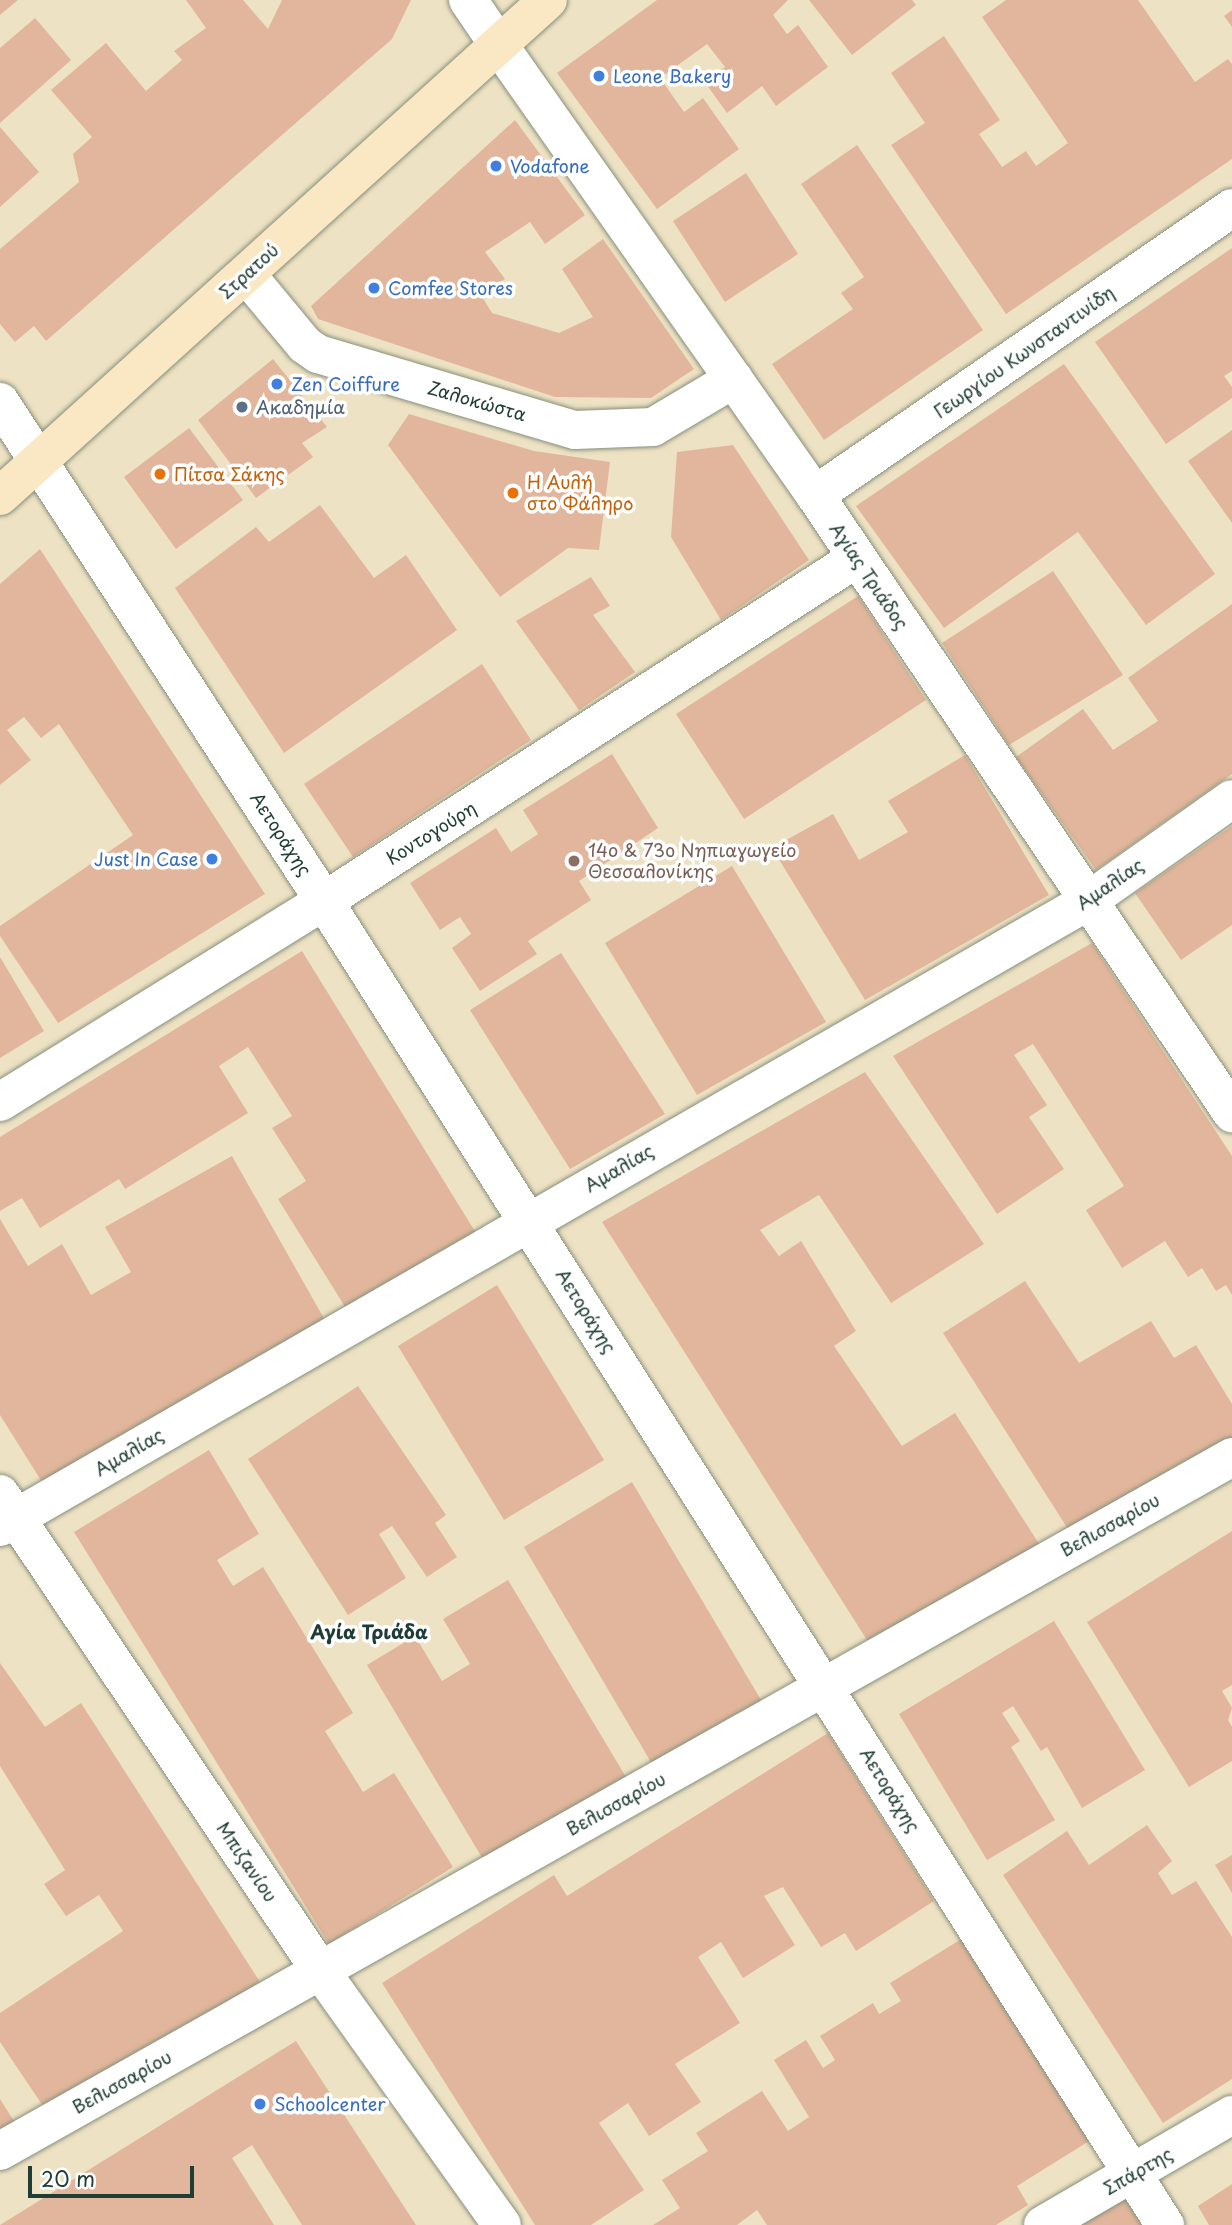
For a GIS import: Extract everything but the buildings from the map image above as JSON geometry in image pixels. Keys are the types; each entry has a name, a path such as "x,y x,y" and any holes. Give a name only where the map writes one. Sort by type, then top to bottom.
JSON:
{"main road":[{"path":"498,44 516,0"},
{"name":"Στρατού","path":"0,496 548,0"}],"street":[{"name":"Αγίας Τριάδος","path":"468,0 815,495 1232,1114"},
{"name":"Γεωργίου Κωνσταντινίδη","path":"815,495 1232,208"},
{"name":"Ζαλοκώστα","path":"246,274 305,345 318,354 575,430 653,427 734,379"},
{"name":"Αετοράχης","path":"0,402 528,1220 1165,2225"},
{"name":"Κοντογούρη","path":"0,1102 324,901 858,558"},
{"name":"Αμαλίας","path":"5,1513 528,1220 1088,901 1232,799"},
{"name":"Βελισσαρίου","path":"0,2151 1232,1457"},
{"name":"Μπιζανίου","path":"5,1513 320,1970 502,2225"},
{"name":"Σπάρτης","path":"1043,2225 1232,2115"}],"place":[{"name":"Leone Bakery","path":"599,76"},
{"name":"Vodafone","path":"496,166"},
{"name":"Comfee Stores","path":"374,288"},
{"name":"Zen Coiffure","path":"277,384"},
{"name":"Ακαδημία","path":"242,407"},
{"name":"Πίτσα Σάκης","path":"160,474"},
{"name":"Η Αυλή στο Φάληρο","path":"513,493"},
{"name":"Just In Case","path":"212,859"},
{"name":"14ο & 73ο Νηπιαγωγείο Θεσσαλονίκης","path":"574,861"},
{"name":"Schoolcenter","path":"260,2104"}],"district":[{"name":"Αγία Τριάδα","path":"369,1632"}]}
